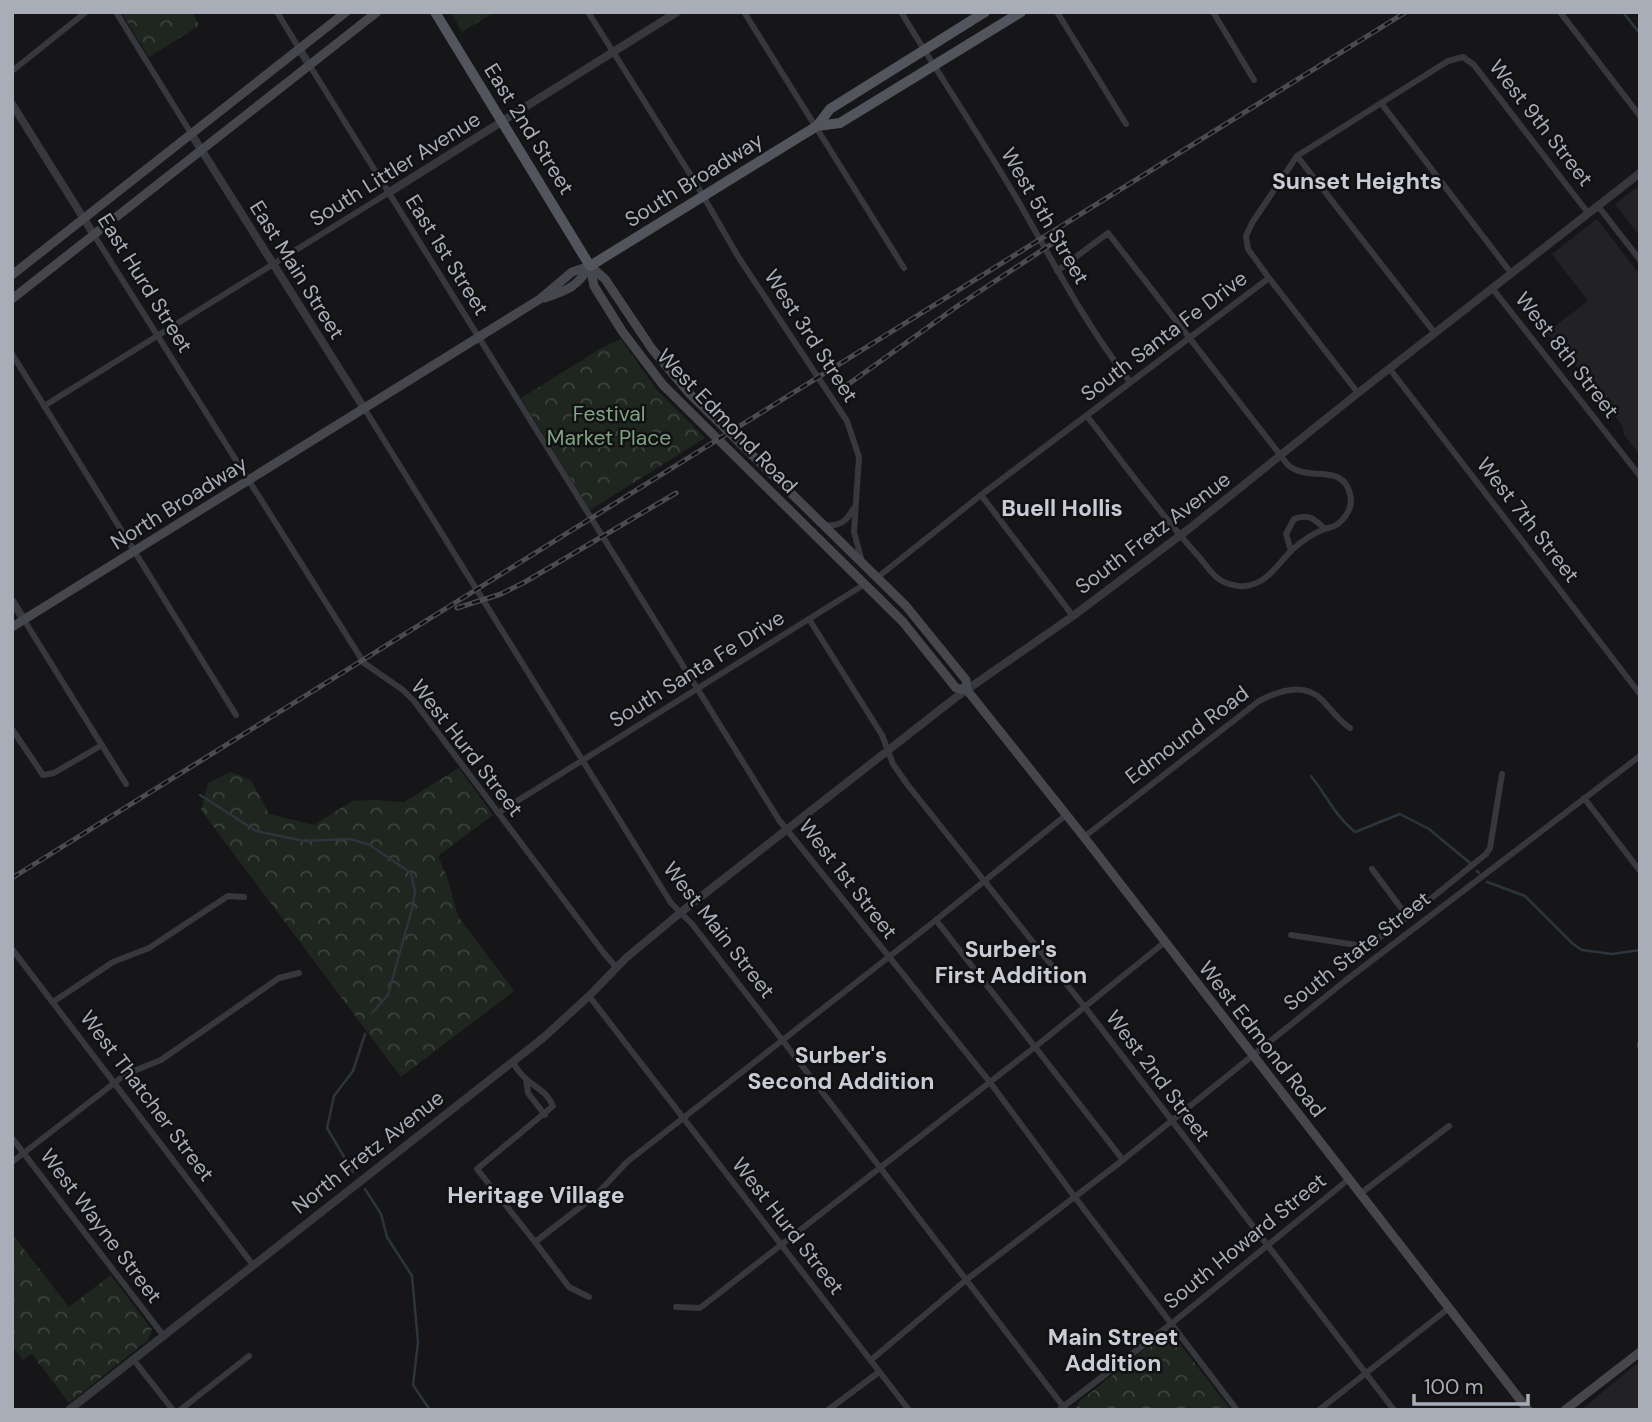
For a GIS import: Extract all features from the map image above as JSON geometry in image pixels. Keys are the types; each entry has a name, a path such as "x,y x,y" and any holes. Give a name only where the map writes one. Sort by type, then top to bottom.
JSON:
{"main road":[{"path":"12,275 346,12"},
{"path":"12,299 377,12"},
{"name":"East 2nd Street","path":"435,12 590,266"},
{"name":"South Broadway","path":"363,408 540,299 572,272 590,266 817,126 830,109 985,12"},
{"name":"South Broadway","path":"817,126 839,123 1021,12"},
{"name":"West Edmond Road","path":"590,266 605,279 652,349 689,393 878,577 942,649 966,680 967,690 1084,836 1528,1410"},
{"name":"West Edmond Road","path":"590,266 594,286 622,331 663,385 903,622 956,688 967,690"},
{"name":"North Broadway","path":"12,627 363,408"},
{"path":"1565,1410 1640,1352"}],"street":[{"path":"12,71 86,12"},
{"path":"116,12 192,135"},
{"name":"East 1st Street","path":"277,12 478,338"},
{"name":"West 3rd Street","path":"588,12 739,258 847,421 859,457 855,505 856,545 866,565"},
{"name":"South Littler Avenue","path":"44,406 677,12"},
{"path":"744,12 904,268"},
{"name":"West 5th Street","path":"901,12 1017,199 1100,343 1130,382"},
{"path":"1057,12 1126,124"},
{"path":"1213,12 1254,79"},
{"path":"1560,12 1640,116"},
{"name":"South Santa Fe Drive","path":"878,577 981,495 1269,278 1248,249 1246,236 1297,156 1448,61 1463,57"},
{"name":"West 9th Street","path":"1463,57 1483,76 1588,213"},
{"name":"West 8th Street","path":"1381,103 1511,273"},
{"name":"East Hurd Street","path":"12,104 248,480"},
{"name":"East Main Street","path":"192,135 363,408"},
{"path":"1297,156 1434,332"},
{"name":"South Fretz Avenue","path":"680,913 967,690 1073,616 1180,535 1434,332 1640,173"},
{"name":"West 9th Street","path":"1598,206 1640,260"},
{"path":"1057,271 1108,233 1281,456 1295,471 1307,475 1331,474 1347,485 1351,496 1349,510 1340,522 1291,551 1262,580 1236,586 1216,578 1087,416"},
{"path":"1269,278 1358,393"},
{"name":"West 8th Street","path":"1492,288 1640,476"},
{"name":"West 1st Street","path":"478,338 788,829 989,1082 1237,1410"},
{"path":"12,354 236,715"},
{"name":"West 7th Street","path":"1389,368 1640,694"},
{"name":"West Main Street","path":"363,408 671,903 783,1041 1063,1409"},
{"name":"West Hurd Street","path":"248,480 364,663 403,690 414,701 617,967"},
{"path":"981,495 1073,616"},
{"path":"824,525 839,525 851,514 855,505"},
{"path":"1291,551 1286,534 1294,519 1313,517 1325,529"},
{"name":"South Santa Fe Drive","path":"498,813 865,584"},
{"path":"12,601 126,784"},
{"name":"West 2nd Street","path":"809,620 882,735 893,764 907,784 1083,1006 1394,1410"},
{"name":"Edmound Road","path":"1084,836 1259,701 1284,689 1316,694 1339,721 1350,727"},
{"path":"12,729 39,771 48,775 102,745"},
{"name":"South State Street","path":"871,1360 966,1280 1123,1160 1461,892 1640,756"},
{"path":"1291,935 1363,946 1385,936 1482,860 1490,848 1502,774"},
{"path":"1584,798 1640,871"},
{"path":"535,1242 596,1195 627,1162 1066,815"},
{"path":"1372,869 1401,908 1412,914"},
{"path":"1451,883 1461,892"},
{"path":"53,1002 113,962 149,948 228,897 244,897"},
{"name":"North Fretz Avenue","path":"69,1410 512,1062 680,913"},
{"path":"936,920 1123,1160"},
{"path":"676,1307 700,1308 1035,1047 1165,942"},
{"name":"West Thatcher Street","path":"12,949 253,1265"},
{"path":"12,1162 132,1070 162,1060 279,978 299,973"},
{"name":"West Hurd Street","path":"589,996 909,1410"},
{"path":"512,1062 526,1079 537,1085 552,1102 551,1110 477,1168 569,1287 589,1297"},
{"path":"526,1079 528,1093 545,1115"},
{"name":"South Howard Street","path":"1360,1194 1449,1126"},
{"name":"West Wayne Street","path":"12,1139 163,1335"},
{"name":"South Howard Street","path":"1063,1409 1349,1179"},
{"path":"1319,1410 1449,1308"},
{"path":"180,1410 249,1356"},
{"path":"133,1359 173,1410"},
{"path":"828,1410 880,1371"}],"shaded area":[{"path":"1640,185 1640,237 1615,204"},
{"path":"1597,219 1640,275 1640,455 1624,435 1622,425 1547,332 1588,301 1552,254"},
{"path":"1640,1361 1640,1410 1581,1410"}],"green space":[{"path":"121,12 193,12 199,26 149,57"},
{"path":"451,12 494,12 462,32"},
{"name":"Festival Market Place","path":"621,339 656,389 705,438 590,510 521,398"},
{"path":"459,768 493,815 438,856 458,916 514,991 401,1077 201,810 208,783 231,772 251,780 269,814 314,825 352,801 404,802"},
{"path":"12,1234 69,1307 111,1275 152,1330 148,1340 69,1403 32,1354 23,1360 12,1346"},
{"path":"1172,1334 1231,1410 1075,1410 1080,1401 1162,1336"}],"waterway":[{"path":"1623,12 1640,34"},
{"path":"1311,776 1337,813 1355,832 1400,814 1429,829 1470,863"},
{"path":"200,795 256,831 304,841 350,839 370,845 411,873 415,892 412,909 388,995 372,1013"},
{"path":"1487,882 1525,896 1582,950 1612,954 1640,950"},
{"path":"353,1172 327,1128 334,1096 353,1071 365,1034"},
{"path":"365,1189 381,1214 387,1237 412,1276 418,1342 413,1385 430,1410"}],"railway":[{"path":"12,878 1406,12"},
{"path":"843,388 959,305 1053,243"},
{"path":"457,608 501,594 525,582 676,493"}],"district":[{"name":"Sunset Heights","path":"1357,181"},
{"name":"Buell Hollis","path":"1062,508"},
{"name":"Surber's First Addition","path":"1011,962"},
{"name":"Surber's Second Addition","path":"841,1068"},
{"name":"Heritage Village","path":"536,1195"},
{"name":"Main Street Addition","path":"1113,1350"}]}
